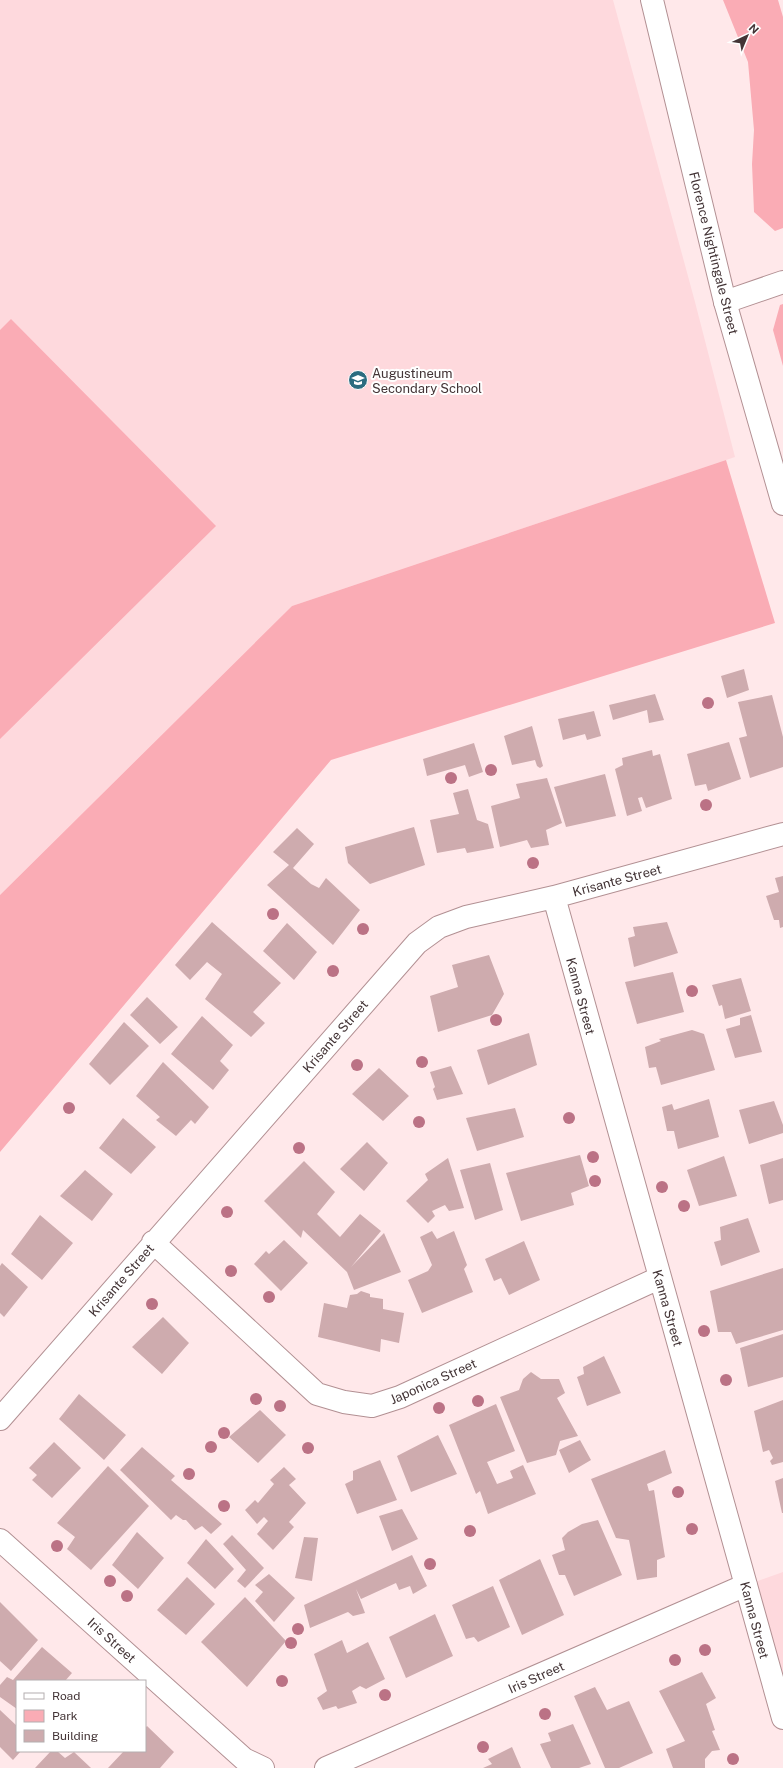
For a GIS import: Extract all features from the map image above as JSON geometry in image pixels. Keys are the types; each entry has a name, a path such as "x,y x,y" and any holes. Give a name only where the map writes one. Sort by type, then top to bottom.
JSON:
{"street":[{"name":"Florence Nightingale Street","path":"652,0 725,302 783,504"},
{"path":"725,302 783,282"},
{"name":"Krisante Street","path":"0,1418 153,1242 418,943 439,927 466,917 554,898 783,834"},
{"name":"Kanna Street","path":"554,898 783,1718"},
{"name":"Japonica Street","path":"153,1242 317,1394 344,1402 372,1406 400,1397 659,1278"},
{"name":"Iris Street","path":"0,1540 244,1759 263,1768"},
{"name":"Iris Street","path":"326,1768 746,1586"}],"shaded area":[{"name":"Augustineum Secondary School","path":"0,0 613,0 695,302 735,457 292,606 0,895"},
{"path":"783,1572 783,1716 746,1585"}],"green space":[{"path":"723,0 778,0 783,17 783,228 775,231 754,212 752,164 754,130 748,62"},
{"path":"783,304 783,366 773,330 780,305"},
{"path":"11,319 216,526 0,739 0,330"},
{"path":"726,460 775,623 331,760 0,1152 0,895 292,606"}],"building":[{"path":"744,669 749,690 727,698 721,676"},
{"path":"655,694 664,720 649,723 647,710 613,720 609,705"},
{"path":"772,695 783,737 783,767 750,778 739,738 747,736 738,702"},
{"path":"594,711 601,736 587,740 585,734 563,740 558,719"},
{"path":"532,726 543,766 540,768 537,766 535,760 512,765 504,736"},
{"path":"729,742 741,779 708,791 706,784 695,786 687,754"},
{"path":"474,743 483,772 469,777 465,765 427,776 423,759"},
{"path":"652,750 653,756 660,754 672,799 646,808 642,797 638,798 642,811 627,816 615,769 623,765 622,758"},
{"path":"605,774 616,816 566,827 554,787"},
{"path":"547,778 562,823 546,830 549,845 531,848 527,840 500,847 491,806 520,798 516,784"},
{"path":"468,789 477,820 488,824 494,848 467,853 465,848 437,853 430,820 459,814 453,793"},
{"path":"414,827 425,865 370,884 348,863 345,847"},
{"path":"297,828 314,844 293,868 311,884 319,888 326,878 360,910 333,945 267,885 289,865 273,852"},
{"path":"783,876 783,927 780,928 779,920 774,920 766,896 779,892 775,878"},
{"path":"212,922 281,983 253,1012 265,1023 251,1037 205,999 222,974 207,962 190,980 175,965"},
{"path":"667,922 678,953 634,967 628,938 635,936 633,927"},
{"path":"287,923 317,952 294,980 263,951"},
{"path":"489,955 504,994 492,1015 438,1032 430,996 458,987 452,965"},
{"path":"673,972 684,1012 637,1024 625,982"},
{"path":"741,978 751,1011 725,1019 722,1005 719,1006 712,985"},
{"path":"147,997 178,1027 160,1044 130,1015"},
{"path":"751,1015 762,1052 735,1058 726,1029 740,1025 740,1018"},
{"path":"202,1016 233,1045 220,1061 229,1070 213,1090 171,1054"},
{"path":"124,1022 149,1046 110,1085 89,1064"},
{"path":"692,1030 704,1034 715,1070 661,1085 656,1067 649,1068 645,1047 661,1041 659,1039"},
{"path":"529,1033 537,1065 488,1085 477,1050"},
{"path":"163,1062 209,1107 195,1124 191,1120 176,1136 156,1120 160,1117 136,1096"},
{"path":"451,1066 463,1094 437,1100 433,1089 435,1087 430,1072"},
{"path":"379,1068 409,1096 383,1121 352,1094"},
{"path":"709,1099 719,1137 678,1149 674,1131 667,1131 662,1107 672,1104 674,1110"},
{"path":"774,1101 783,1125 783,1133 749,1144 739,1110"},
{"path":"515,1108 524,1137 477,1151 466,1118"},
{"path":"123,1118 156,1147 131,1174 99,1148"},
{"path":"367,1142 388,1163 364,1191 340,1169"},
{"path":"580,1155 589,1186 571,1193 574,1205 521,1221 506,1173"},
{"path":"724,1156 737,1196 699,1206 687,1170"},
{"path":"448,1158 464,1208 449,1211 445,1205 432,1211 435,1216 428,1223 406,1201 428,1180 425,1174"},
{"path":"783,1158 783,1200 769,1204 760,1165"},
{"path":"304,1161 335,1192 317,1214 340,1237 360,1214 381,1231 351,1267 384,1233 401,1272 354,1290 347,1272 303,1230 301,1238 264,1201"},
{"path":"490,1163 503,1210 475,1220 460,1170"},
{"path":"85,1170 113,1194 92,1221 60,1196"},
{"path":"40,1215 73,1243 42,1280 11,1254"},
{"path":"748,1218 760,1252 721,1266 714,1242 721,1240 720,1227"},
{"path":"432,1231 437,1239 454,1231 467,1265 464,1269 473,1292 422,1313 408,1280 428,1271 432,1265 420,1237"},
{"path":"284,1240 308,1263 281,1291 254,1264 266,1251 269,1254"},
{"path":"524,1241 540,1280 509,1295 501,1278 494,1281 485,1259"},
{"path":"2,1263 28,1287 4,1317 0,1313 0,1266"},
{"path":"783,1268 783,1330 736,1344 731,1332 718,1332 710,1291"},
{"path":"361,1291 370,1294 370,1297 383,1299 383,1309 404,1313 399,1343 381,1339 380,1352 318,1337 324,1303 347,1308 350,1295 357,1294"},
{"path":"163,1317 189,1343 162,1374 132,1347"},
{"path":"783,1334 783,1377 748,1387 740,1348"},
{"path":"604,1356 621,1393 587,1406 577,1377 584,1374 583,1367"},
{"path":"531,1372 541,1379 559,1379 565,1393 557,1398 578,1436 560,1441 556,1455 527,1463 500,1397 519,1390 523,1379"},
{"path":"79,1394 126,1435 104,1460 59,1419"},
{"path":"783,1400 783,1462 772,1465 770,1461 773,1458 769,1450 763,1452 754,1411"},
{"path":"496,1404 515,1451 487,1462 497,1484 513,1478 510,1471 523,1465 536,1494 488,1514 480,1491 476,1494 449,1425"},
{"path":"260,1410 286,1435 258,1463 229,1437"},
{"path":"438,1435 457,1474 411,1492 397,1456"},
{"path":"580,1440 591,1460 569,1473 559,1450"},
{"path":"54,1442 81,1468 52,1498 32,1480 37,1475 29,1468"},
{"path":"142,1447 175,1476 171,1480 222,1524 211,1534 202,1526 195,1530 186,1520 183,1520 176,1515 171,1520 120,1470"},
{"path":"665,1450 672,1473 647,1484 649,1491 654,1490 665,1557 657,1560 657,1577 637,1580 629,1540 616,1538 591,1479"},
{"path":"380,1460 397,1500 357,1514 345,1484 353,1480 353,1471"},
{"path":"108,1466 149,1506 91,1570 67,1549 75,1537 57,1523"},
{"path":"284,1467 296,1479 289,1485 306,1503 289,1522 294,1527 273,1550 257,1534 268,1521 264,1517 257,1524 245,1510 255,1500 258,1503 274,1484 270,1480"},
{"path":"783,1478 783,1513 782,1513 775,1481"},
{"path":"402,1509 418,1539 392,1551 379,1516"},
{"path":"598,1520 622,1575 574,1596 565,1575 559,1575 552,1555 565,1550 562,1538 568,1532 582,1524"},
{"path":"137,1532 164,1558 138,1589 112,1565"},
{"path":"232,1535 264,1568 245,1588 237,1581 246,1570 223,1544"},
{"path":"304,1537 318,1538 312,1581 295,1578"},
{"path":"206,1539 234,1569 215,1589 187,1563"},
{"path":"412,1555 427,1586 413,1594 410,1586 399,1590 396,1583 361,1599 356,1589 365,1613 353,1616 348,1612 310,1628 304,1605"},
{"path":"540,1559 564,1615 522,1635 499,1580"},
{"path":"269,1574 295,1598 274,1622 255,1601 263,1592 255,1585"},
{"path":"187,1577 215,1604 186,1635 157,1610"},
{"path":"493,1586 510,1627 478,1642 474,1637 466,1639 452,1605"},
{"path":"245,1597 286,1641 247,1687 201,1642"},
{"path":"0,1602 38,1640 11,1671 0,1661"},
{"path":"435,1614 453,1656 406,1678 389,1637"},
{"path":"342,1640 347,1653 368,1642 385,1679 366,1689 360,1686 352,1691 357,1703 338,1709 336,1706 323,1710 317,1698 327,1691 314,1654"},
{"path":"42,1647 72,1673 66,1680 16,1680 16,1708 0,1697 0,1685 7,1677 13,1680"},
{"path":"702,1672 716,1698 706,1704 715,1730 712,1731 720,1750 712,1751 705,1759 705,1768 673,1768 666,1749 685,1741 659,1691"},
{"path":"595,1687 607,1710 629,1701 653,1753 619,1768 605,1768 574,1696"},
{"path":"0,1710 16,1725 16,1752 20,1752 13,1760 0,1747"},
{"path":"573,1724 591,1764 579,1768 551,1768 540,1744 551,1741 548,1733"},
{"path":"147,1726 174,1752 160,1768 108,1768 123,1752 146,1752"},
{"path":"512,1747 521,1768 483,1768 492,1764 488,1759"},
{"path":"50,1752 58,1752 65,1758 74,1752 91,1768 35,1768"}],"place":[{"name":"Augustineum Secondary School","path":"358,380"}]}
